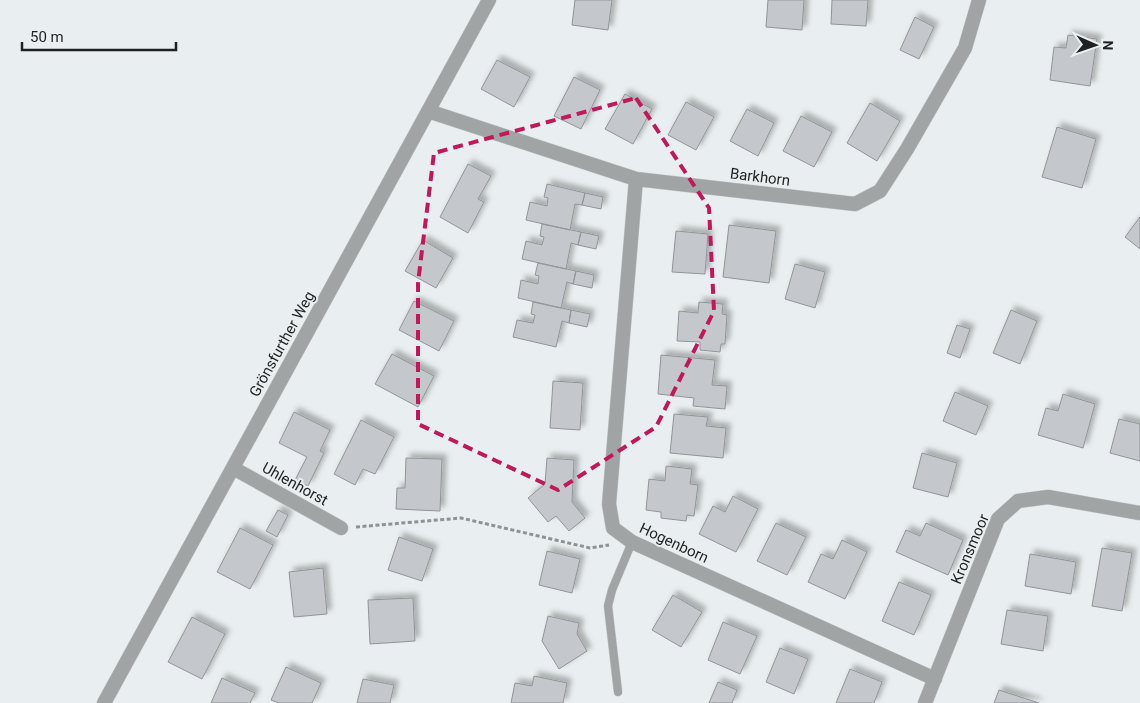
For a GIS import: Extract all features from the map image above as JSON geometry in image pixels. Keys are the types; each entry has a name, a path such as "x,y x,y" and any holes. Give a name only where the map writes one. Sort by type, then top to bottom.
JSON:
{"street":[{"name":"Grönsfurther Weg","path":"104,703 489,0"},
{"name":"Barkhorn","path":"428,112 636,179 856,204 880,191 907,149 965,48 979,0"},
{"name":"Hogenborn","path":"636,179 609,504 613,528 632,542 935,679"},
{"name":"Uhlenhorst","path":"233,468 340,528"},
{"name":"Kronsmoor","path":"925,703 998,519 1018,501 1048,497 1140,513"}],"lane":[{"path":"618,692 608,606 612,590 632,542"}],"path":[{"path":"340,528 461,518 590,548 632,542"}],"highlighted area":[{"path":"636,98 709,208 714,311 656,427 558,490 418,424 418,283 434,153"}],"building":[{"path":"575,0 612,0 608,30 572,25"},
{"path":"768,0 804,0 802,30 766,27"},
{"path":"832,0 868,0 866,26 831,24"},
{"path":"915,17 934,27 919,59 900,50"},
{"path":"1068,35 1097,39 1090,86 1050,80 1054,47 1066,48"},
{"path":"497,60 530,77 514,107 481,89"},
{"path":"574,77 600,90 581,129 554,116"},
{"path":"625,94 652,109 633,144 605,129"},
{"path":"686,102 714,117 696,150 668,135"},
{"path":"870,103 900,121 877,161 847,143"},
{"path":"747,109 774,123 758,156 730,141"},
{"path":"801,116 832,132 814,167 783,151"},
{"path":"1057,127 1096,139 1082,188 1042,177"},
{"path":"468,164 491,176 478,199 484,202 468,233 440,217"},
{"path":"547,184 585,193 582,205 575,204 570,230 526,220 530,202 547,206 548,198 544,197"},
{"path":"585,193 603,197 601,209 582,205"},
{"path":"1140,217 1140,249 1125,237"},
{"path":"542,224 581,232 578,245 571,243 566,269 522,259 526,241 542,245 544,237 540,236"},
{"path":"729,225 776,231 769,283 723,277"},
{"path":"676,231 708,234 705,274 672,272"},
{"path":"581,232 599,236 596,249 578,245"},
{"path":"423,240 453,258 436,288 405,271"},
{"path":"538,263 576,271 573,284 567,282 561,308 518,298 521,280 538,284 539,276 535,275"},
{"path":"795,264 825,272 815,308 785,299"},
{"path":"576,271 594,275 592,288 573,284"},
{"path":"414,301 454,321 439,351 399,330"},
{"path":"533,302 571,310 569,323 562,321 556,347 513,337 517,320 533,323 535,315 531,314"},
{"path":"699,302 723,304 722,314 727,315 725,344 721,344 720,352 700,350 700,342 677,341 679,311 698,313"},
{"path":"571,310 590,314 587,327 569,323"},
{"path":"1011,310 1037,321 1020,364 993,353"},
{"path":"957,325 970,329 960,358 947,353"},
{"path":"392,354 434,376 418,407 375,384"},
{"path":"661,355 715,360 712,385 727,386 725,409 693,406 694,398 658,394"},
{"path":"553,381 583,383 580,430 550,428"},
{"path":"955,392 988,406 976,435 943,421"},
{"path":"1063,394 1095,404 1083,448 1038,435 1046,408 1058,411"},
{"path":"294,412 330,430 320,451 324,453 308,486 295,480 307,457 279,443"},
{"path":"674,414 708,417 706,426 726,428 723,458 670,453"},
{"path":"1119,419 1140,424 1140,461 1110,453"},
{"path":"361,420 394,437 375,474 363,469 355,485 334,474"},
{"path":"922,453 957,463 948,497 913,488"},
{"path":"406,458 442,459 440,511 396,509 397,488 405,488"},
{"path":"547,458 574,460 572,502 585,518 569,531 556,516 548,522 528,498 545,484"},
{"path":"666,466 692,469 690,484 698,485 694,516 687,515 686,521 661,518 661,512 646,510 649,479 665,481"},
{"path":"733,496 758,509 736,552 699,534 713,506 725,512"},
{"path":"278,510 288,515 277,537 266,531"},
{"path":"776,523 806,537 787,575 757,561"},
{"path":"926,523 963,540 948,575 896,552 906,530 920,536"},
{"path":"240,528 273,545 250,589 217,572"},
{"path":"399,537 433,549 422,581 388,570"},
{"path":"842,540 867,552 845,599 808,582 821,554 833,559"},
{"path":"1102,548 1132,553 1122,611 1092,606"},
{"path":"547,551 580,559 572,593 539,585"},
{"path":"1030,554 1076,562 1071,594 1025,586"},
{"path":"323,568 327,614 294,617 289,572"},
{"path":"899,582 931,595 914,635 882,621"},
{"path":"673,595 702,612 681,647 652,630"},
{"path":"413,598 415,641 370,644 368,600"},
{"path":"1007,610 1048,616 1043,651 1001,644"},
{"path":"548,616 579,623 577,634 587,651 559,669 542,641"},
{"path":"192,617 225,634 202,679 168,662"},
{"path":"723,622 757,636 740,674 708,660"},
{"path":"780,648 808,659 794,694 766,682"},
{"path":"286,667 321,683 312,703 279,703 271,700"},
{"path":"850,669 882,682 874,703 836,703"},
{"path":"534,676 567,683 563,703 511,703 515,683 532,686"},
{"path":"222,678 255,693 250,703 211,703"},
{"path":"363,679 394,685 390,703 357,703"},
{"path":"718,682 737,690 732,703 709,703"},
{"path":"999,690 1039,703 994,703"}]}
